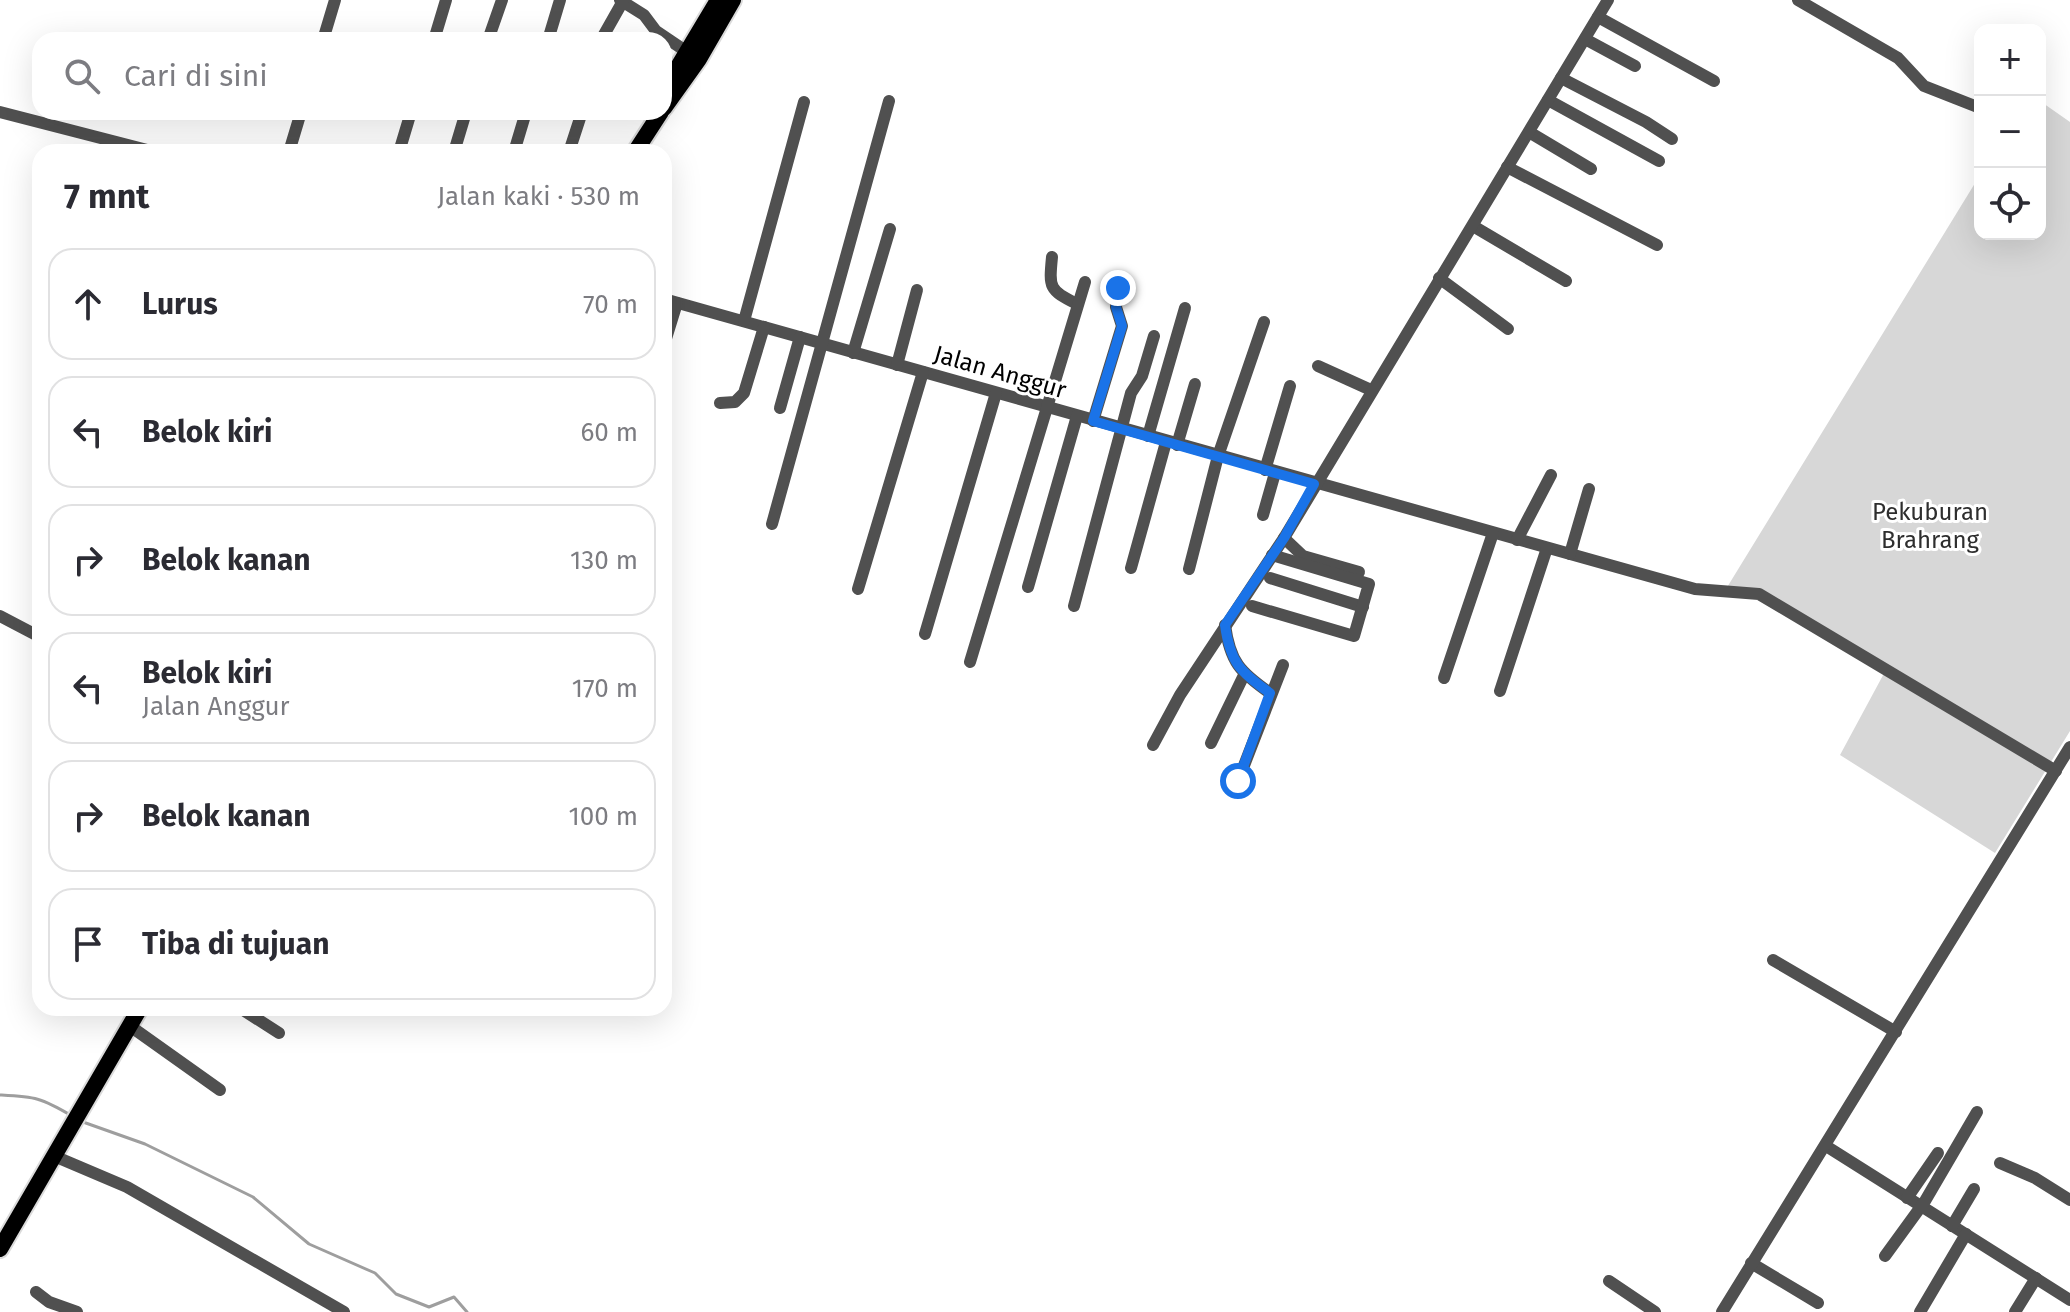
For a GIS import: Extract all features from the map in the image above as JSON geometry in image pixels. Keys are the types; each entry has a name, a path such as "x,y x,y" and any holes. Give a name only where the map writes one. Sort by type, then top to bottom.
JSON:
{"main road":[{"path":"672,94 718,0"},
{"path":"672,81 733,0"},
{"path":"638,141 647,120"},
{"path":"638,141 655,120"},
{"path":"0,1249 136,1016"}],"street":[{"path":"325,32 335,0"},
{"path":"436,32 446,0"},
{"path":"491,32 502,0"},
{"path":"550,32 560,0"},
{"path":"1153,745 1225,625 1284,538 1608,0"},
{"path":"1798,0 1898,58 1924,86 1974,106"},
{"path":"605,32 622,1 644,15 657,32"},
{"path":"1598,17 1714,81"},
{"path":"1585,39 1635,66"},
{"path":"672,42 693,56"},
{"path":"1561,78 1672,139"},
{"path":"1548,100 1659,161"},
{"path":"772,524 889,101"},
{"path":"744,321 804,102"},
{"path":"0,112 110,144"},
{"path":"291,144 299,120"},
{"path":"401,144 409,120"},
{"path":"456,144 464,120"},
{"path":"516,144 524,120"},
{"path":"572,144 579,120"},
{"path":"1529,132 1591,169"},
{"path":"1507,167 1657,245"},
{"path":"1473,226 1566,281"},
{"path":"853,353 890,229"},
{"path":"1052,257 1049,283 1053,291 1077,304"},
{"path":"1439,278 1508,329"},
{"path":"970,662 1085,282"},
{"path":"1093,421 1122,326 1116,307 1118,288"},
{"path":"897,365 917,290"},
{"name":"Jalan Anggur","path":"672,301 1695,589 1759,594 2056,771"},
{"path":"1148,436 1185,308"},
{"path":"1189,569 1218,456 1264,322"},
{"path":"720,403 735,402 744,393 764,327"},
{"path":"1074,606 1124,430 1131,393 1141,379 1154,336"},
{"path":"780,408 800,337"},
{"path":"1318,366 1371,390"},
{"path":"858,589 923,372"},
{"path":"1131,568 1195,384"},
{"path":"1263,515 1290,386"},
{"path":"925,634 996,393"},
{"path":"1028,587 1077,416"},
{"path":"1517,540 1551,475"},
{"path":"1570,554 1589,489"},
{"path":"1444,678 1493,533"},
{"path":"1284,538 1303,556 1359,572"},
{"path":"1500,691 1547,548"},
{"path":"1252,606 1354,636 1369,584 1272,555"},
{"path":"1270,578 1363,607"},
{"path":"0,616 32,633"},
{"path":"1225,625 1229,652 1244,675 1270,693"},
{"path":"1238,781 1283,665"},
{"path":"1211,743 1244,675"},
{"path":"1722,1312 2070,747"},
{"path":"1773,960 1896,1032"},
{"path":"252,1016 279,1033"},
{"path":"130,1026 220,1090"},
{"path":"1885,1256 1920,1206 1977,1112"},
{"path":"1826,1146 2070,1300"},
{"path":"1907,1198 1938,1153"},
{"path":"54,1156 127,1187 344,1312"},
{"path":"2000,1163 2035,1178 2070,1200"},
{"path":"1952,1226 1974,1189"},
{"path":"1920,1312 1966,1234"},
{"path":"1751,1263 1818,1303"},
{"path":"2015,1312 2036,1278"},
{"path":"1609,1281 1655,1312"},
{"path":"36,1292 49,1302 77,1312"}],"green space":[{"name":"Pekuburan Brahrang","path":"2046,105 2070,122 2070,731 1995,853 1840,755 1888,666 1762,591 1726,589 1974,185 1974,240 2046,240"}],"waterway":[{"path":"0,1095 37,1099 72,1116"},
{"path":"83,1122 145,1144 253,1197 309,1244 375,1273 396,1294 429,1307 454,1297 467,1312"}],"route":[{"path":"1118,288 1116,307 1123,323 1093,421 1314,484 1284,538 1225,625 1229,652 1244,675 1270,693 1238,781"}]}
